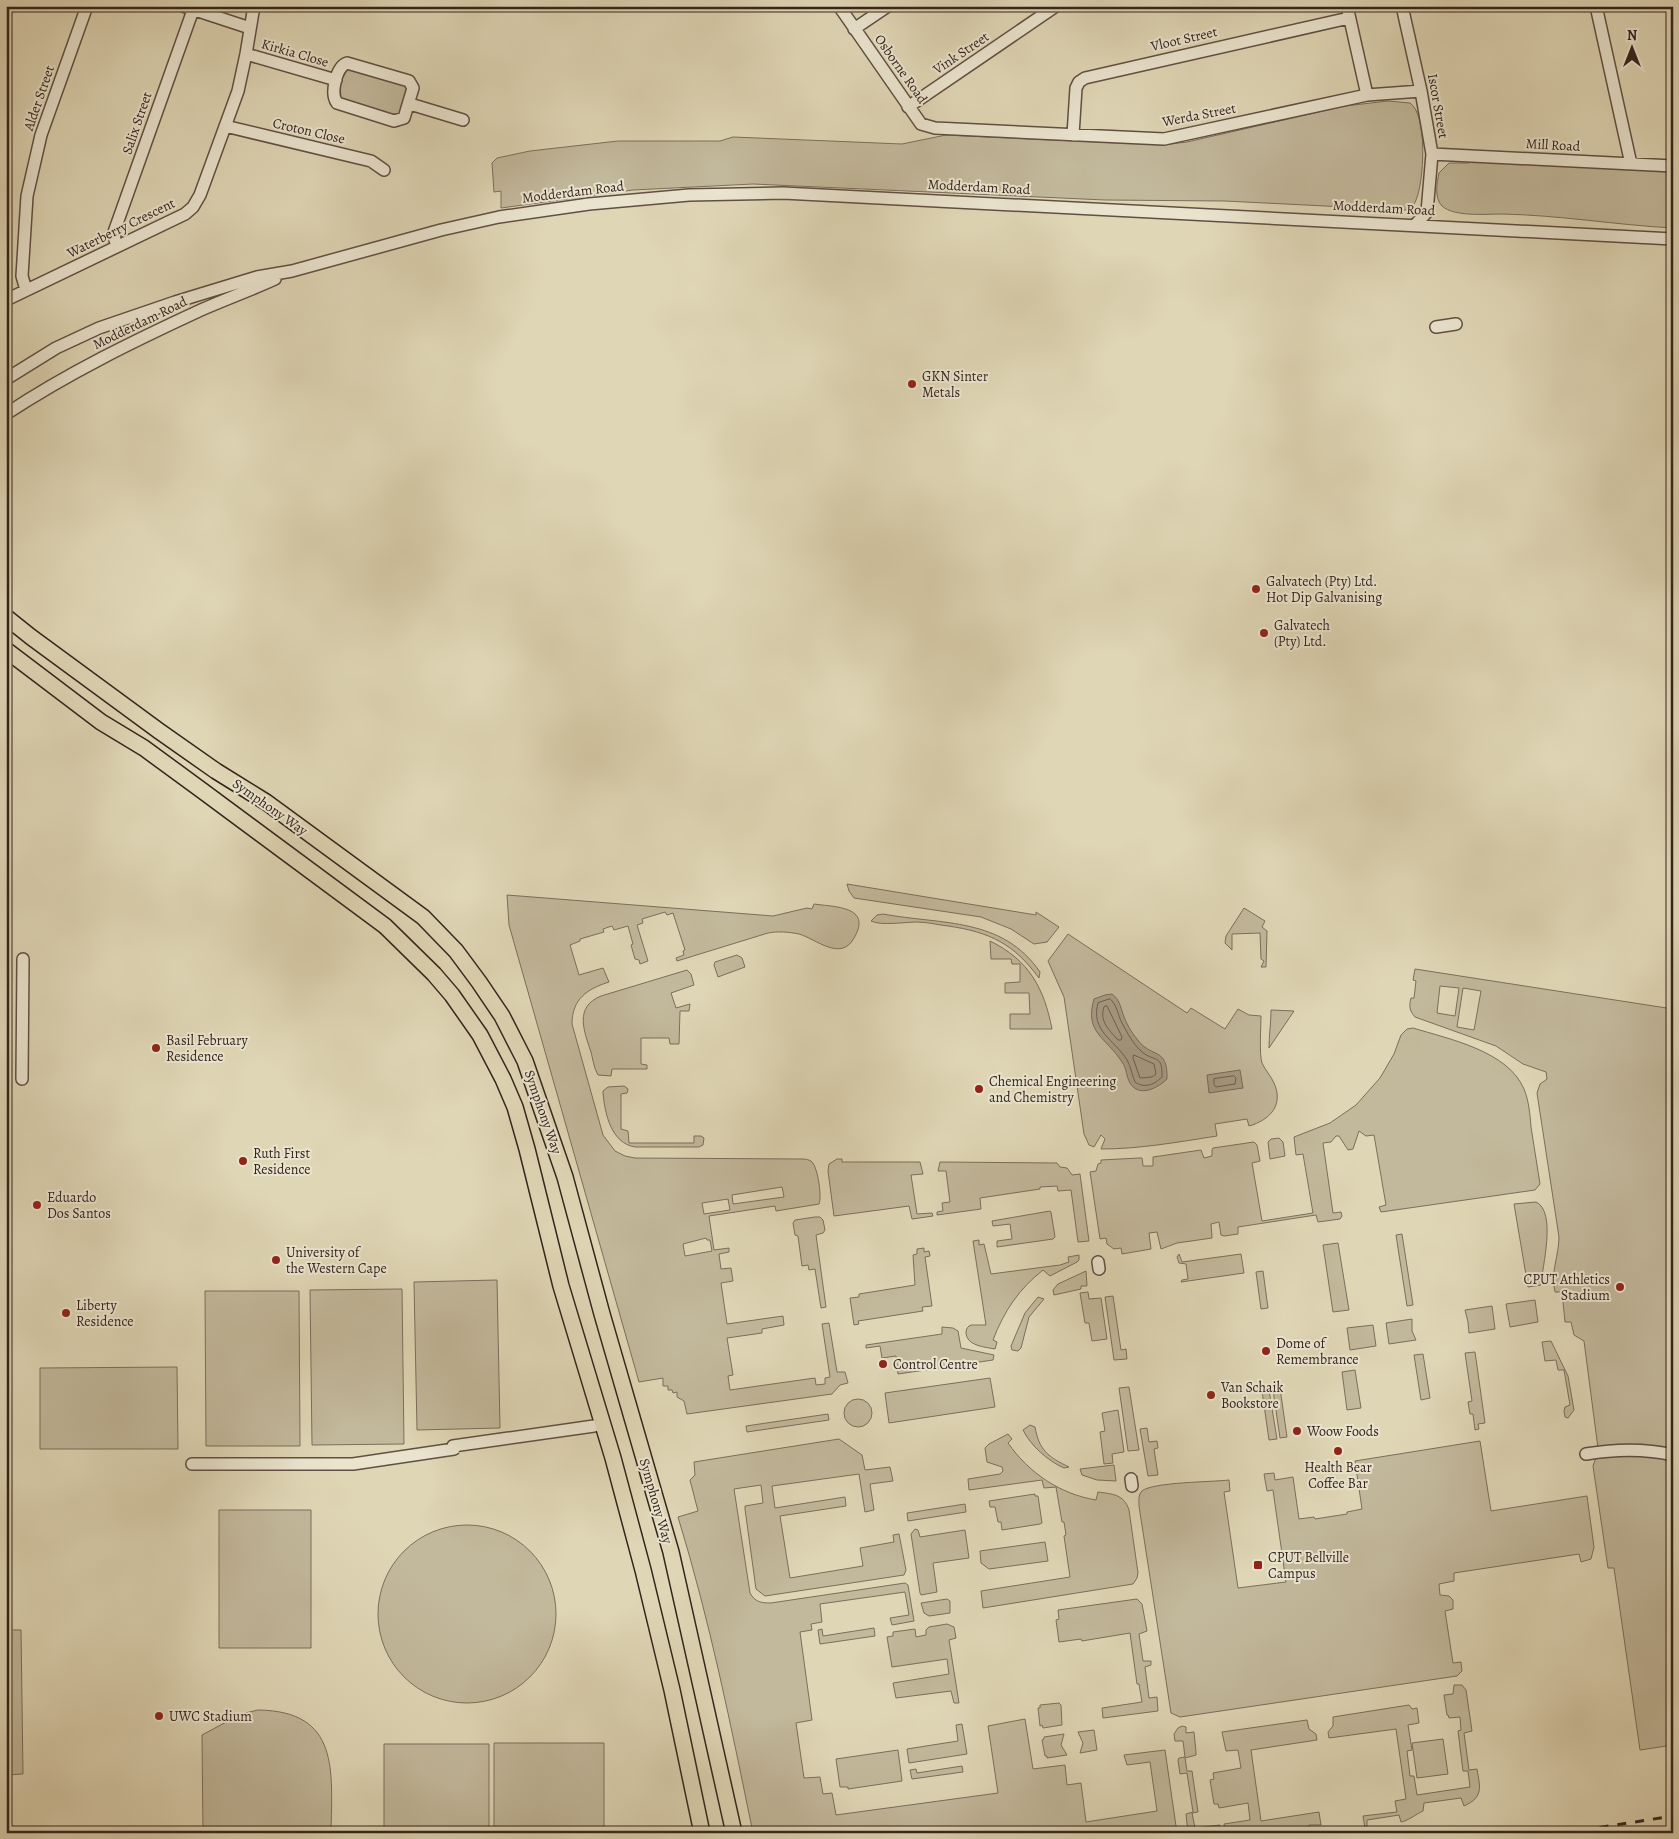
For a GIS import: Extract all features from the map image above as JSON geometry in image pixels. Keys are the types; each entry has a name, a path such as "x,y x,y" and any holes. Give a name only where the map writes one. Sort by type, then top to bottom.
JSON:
{"main road":[{"name":"Symphony Way","path":"6,617 159,731 216,771 266,802 423,918 456,951 502,1016 524,1061 565,1177 602,1314 671,1552 734,1833"},
{"name":"Symphony Way","path":"6,650 101,722 144,748 385,926 434,974 452,995 480,1035 506,1086 527,1149 562,1286 613,1458 672,1690 702,1833"}],"street":[{"name":"Alder Street","path":"26,290 22,276 27,196 41,135 87,6"},
{"name":"Waterberry Crescent","path":"6,300 185,214 193,207 203,188 238,91 254,6"},
{"name":"Osborne Road","path":"839,6 921,124"},
{"path":"854,29 888,6"},
{"name":"Vink Street","path":"908,107 1056,6"},
{"name":"Iscor Street","path":"1402,6 1421,91 1432,154 1427,212"},
{"path":"1596,6 1631,164"},
{"path":"188,8 250,28"},
{"name":"Salix Street","path":"118,246 114,232 188,8"},
{"path":"1348,12 1367,95"},
{"name":"Vloot Street","path":"1073,135 1075,94 1079,82 1085,78 1348,12"},
{"name":"Kirkia Close","path":"246,54 336,80"},
{"name":"Kirkia Close","path":"347,62 406,79 413,86 410,104 406,116 398,121 340,105 333,95 340,68 347,62"},
{"name":"Werda Street","path":"921,124 946,129 1164,139 1367,95 1421,91"},
{"path":"410,104 462,120"},
{"name":"Croton Close","path":"225,126 371,161 384,170"},
{"name":"Mill Road","path":"1432,154 1673,166"},
{"name":"Modderdam Road","path":"6,379 56,348 99,328 256,277 292,271 399,241 499,217 654,197 783,193 1673,238"},
{"path":"1416,224 1427,212 1436,225"},
{"name":"Modderdam Road","path":"6,414 60,380 114,352 202,310 292,271"},
{"path":"1436,327 1456,324"},
{"path":"22,1078 23,959"},
{"path":"192,1464 353,1464 454,1449 453,1446 594,1426"},
{"path":"1586,1454 1639,1449 1673,1455"}],"shaded area":[{"path":"346,67 409,86 399,118 337,99 343,69"},
{"path":"1388,101 1410,103 1416,110 1420,121 1423,149 1419,191 1414,204 1405,210 1225,201 1105,200 753,184 633,190 501,208 501,191 494,192 492,163 497,158 530,151 618,141 720,141 733,137 902,144 946,135 1163,145 1187,142 1345,106"},
{"path":"1469,161 1673,172 1673,228 1544,216 1470,214 1447,210 1439,203 1438,199 1439,173 1449,163 1469,163"},
{"path":"847,884 1036,915 1036,912 1059,927 1047,942 1034,944 1011,929 981,917 854,898"},
{"path":"507,895 773,916 807,908 812,909 814,904 849,910 855,914 859,920 859,927 854,938 849,945 835,949 799,934 776,932 677,961 676,958 684,955 683,951 685,950 673,913 667,915 665,912 642,919 643,923 637,925 648,961 640,964 639,960 635,959 628,926 614,930 612,926 603,929 604,932 580,939 580,941 570,945 579,975 603,968 609,982 594,988 582,996 575,1008 572,1024 603,1135 615,1151 635,1158 804,1159 811,1161 816,1169 820,1189 819,1204 776,1211 775,1206 709,1216 714,1250 729,1248 729,1252 719,1254 721,1269 731,1268 733,1281 721,1283 727,1324 783,1316 784,1325 762,1329 762,1333 727,1338 733,1375 728,1376 730,1390 815,1378 816,1385 825,1384 825,1378 830,1377 822,1324 829,1323 837,1372 845,1372 848,1383 840,1385 832,1394 687,1414 684,1401 677,1397 677,1392 673,1393 672,1390 668,1390 668,1386 663,1386 663,1378 639,1382 509,925","holes":["782,1187 784,1197 733,1204 732,1195","728,1199 730,1210 704,1214 702,1203","706,1238 710,1240 712,1251 685,1256 683,1244"]},
{"path":"1244,908 1265,921 1262,927 1267,931 1266,967 1261,967 1264,961 1261,959 1260,933 1232,934 1232,950 1225,943 1226,936"},
{"path":"883,914 970,926 989,932 1008,941 1025,954 1040,972 1039,978 1020,956 989,936 925,922 887,924 871,921 877,915"},
{"path":"1068,934 1187,1013 1191,1008 1225,1029 1238,1009 1249,1015 1261,1016 1261,1059 1277,1091 1276,1105 1269,1116 1249,1126 1247,1119 1215,1124 1217,1136 1173,1143 1101,1149 1105,1139 1101,1135 1094,1147 1089,1145 1084,1134 1064,997 1048,961"},
{"path":"990,941 1015,957 1033,977 1049,1014 1052,1029 1010,1029 1010,1014 1030,1014 1029,993 1005,993 1005,983 1020,982 1020,964 1012,964 1011,959 991,959"},
{"path":"737,955 742,958 745,967 718,977 714,965 715,962"},
{"path":"1415,969 1673,1009 1673,1745 1640,1750 1614,1568 1608,1568 1593,1466 1599,1456 1584,1341 1574,1335 1571,1322 1565,1322 1562,1292 1555,1292 1554,1285 1559,1237 1537,1093 1540,1084 1547,1079 1546,1072 1523,1064 1496,1046 1415,1017 1410,1006 1411,998 1414,998 1416,981 1413,980","holes":["1440,986 1459,988 1455,1016 1437,1013","1463,988 1481,991 1474,1030 1457,1027"]},
{"path":"687,970 691,974 694,985 671,993 676,1008 690,1004 689,1011 680,1011 679,1044 670,1044 669,1038 641,1038 641,1064 647,1065 647,1069 612,1069 611,1076 598,1075 584,1028 583,1020 587,1006 601,996"},
{"path":"1271,1010 1294,1011 1269,1048 1269,1038"},
{"path":"1413,1028 1476,1048 1505,1065 1516,1076 1524,1089 1529,1108 1540,1184 1535,1190 1381,1212 1379,1207 1386,1205 1374,1135 1366,1136 1359,1131 1353,1149 1348,1150 1339,1136 1336,1136 1331,1142 1323,1143 1333,1213 1341,1212 1342,1216 1340,1219 1318,1222 1316,1215 1238,1227 1238,1234 1224,1236 1221,1235 1219,1222 1211,1224 1212,1238 1177,1243 1161,1249 1157,1232 1149,1233 1151,1249 1122,1254 1121,1248 1114,1249 1107,1244 1106,1238 1100,1239 1090,1172 1096,1171 1101,1160 1142,1158 1143,1166 1153,1166 1153,1157 1201,1150 1204,1158 1212,1156 1213,1148 1254,1142 1257,1145 1260,1161 1252,1163 1262,1221 1313,1213 1303,1154 1296,1155 1294,1137 1330,1123 1356,1105 1380,1078 1394,1054 1401,1035 1407,1029"},
{"path":"624,1086 628,1090 627,1093 621,1094 621,1129 628,1131 629,1143 694,1143 694,1136 701,1136 704,1138 703,1145 699,1147 635,1147 620,1140 615,1134 608,1118 603,1091 608,1087"},
{"path":"1279,1138 1283,1142 1285,1156 1270,1159 1268,1142 1271,1139"},
{"path":"837,1159 842,1159 842,1162 920,1162 923,1174 911,1175 917,1214 932,1213 933,1216 912,1219 909,1206 834,1216 828,1171 829,1164"},
{"path":"940,1162 1057,1163 1060,1167 1067,1168 1072,1175 1080,1174 1089,1241 1078,1242 1071,1190 1058,1191 1057,1186 1040,1187 1040,1189 980,1198 981,1209 937,1215 937,1212 943,1211 942,1203 950,1202 946,1171 938,1171"},
{"path":"1536,1202 1542,1208 1546,1217 1547,1240 1541,1285 1528,1287 1514,1204"},
{"path":"1050,1211 1055,1237 1053,1239 997,1247 997,1241 1012,1239 1010,1224 993,1226 992,1221"},
{"path":"820,1217 823,1220 825,1230 823,1233 816,1235 826,1307 821,1308 815,1269 809,1270 808,1265 802,1266 798,1236 795,1235 793,1223 795,1220"},
{"path":"1402,1234 1413,1305 1407,1306 1396,1235"},
{"path":"979,1240 979,1245 984,1244 991,1274 1060,1265 1069,1262 1068,1257 1079,1255 1077,1262 1050,1276 1043,1270 1034,1277 1013,1301 1002,1320 993,1340 997,1342 995,1349 973,1343 967,1337 966,1332 967,1328 971,1325 986,1325 973,1241"},
{"path":"1338,1243 1349,1310 1333,1312 1323,1245"},
{"path":"924,1248 924,1252 929,1251 930,1256 925,1257 932,1306 922,1307 923,1311 858,1321 859,1324 854,1325 850,1298 859,1297 859,1294 915,1285 913,1255 917,1254 917,1249"},
{"path":"1179,1254 1182,1262 1241,1254 1244,1273 1181,1282 1188,1279 1186,1264 1179,1263 1177,1257"},
{"path":"1086,1271 1087,1286 1081,1286 1081,1289 1054,1295 1053,1290 1058,1284"},
{"path":"1263,1271 1268,1308 1261,1309 1256,1272"},
{"path":"497,1280 500,1428 417,1430 414,1282"},
{"path":"402,1289 404,1444 312,1445 310,1290"},
{"path":"205,1291 299,1291 300,1446 206,1446"},
{"path":"1088,1292 1089,1299 1101,1298 1107,1339 1092,1341 1089,1323 1085,1323 1080,1293"},
{"path":"1113,1296 1121,1350 1126,1349 1127,1359 1114,1360 1105,1297"},
{"path":"1038,1297 1044,1299 1029,1317 1021,1348 1018,1351 1012,1350 1011,1346 1025,1313"},
{"path":"1535,1300 1538,1322 1510,1327 1506,1304"},
{"path":"1492,1306 1495,1329 1469,1333 1465,1310"},
{"path":"1412,1319 1412,1331 1416,1340 1389,1344 1386,1323"},
{"path":"1373,1325 1376,1346 1350,1350 1347,1328"},
{"path":"942,1327 953,1328 958,1331 961,1348 994,1355 993,1360 898,1374 896,1356 882,1358 880,1346 866,1348 866,1345 942,1334"},
{"path":"1551,1341 1568,1376 1574,1410 1568,1418 1565,1417 1564,1411 1565,1407 1570,1405 1564,1370 1558,1370 1556,1360 1545,1361 1542,1342"},
{"path":"1475,1352 1485,1423 1478,1424 1479,1429 1475,1430 1473,1414 1470,1414 1468,1402 1472,1401 1465,1353"},
{"path":"1423,1354 1430,1398 1421,1400 1414,1355"},
{"path":"177,1367 178,1449 40,1449 40,1368"},
{"path":"1355,1370 1361,1408 1347,1410 1342,1372"},
{"path":"990,1378 995,1407 889,1423 885,1393"},
{"path":"1129,1387 1139,1450 1128,1451 1119,1388"},
{"path":"1280,1388 1287,1437 1280,1438 1273,1390"},
{"path":"1269,1390 1277,1439 1269,1440 1262,1391"},
{"path":"858,1399 868,1403 872,1413 868,1423 858,1427 848,1423 844,1413 848,1403"},
{"path":"1118,1410 1124,1452 1112,1454 1113,1463 1104,1464 1100,1432 1105,1431 1102,1413"},
{"path":"828,1414 829,1420 747,1432 746,1426"},
{"path":"1030,1425 1035,1427 1039,1442 1046,1452 1055,1460 1069,1467 1064,1468 1058,1465 1035,1447 1023,1430"},
{"path":"1147,1428 1149,1442 1157,1441 1158,1448 1154,1449 1158,1475 1148,1476 1140,1429"},
{"path":"1008,1434 1012,1439 1008,1443 1016,1454 1036,1473 1058,1487 1070,1493 1096,1500 1098,1492 1117,1496 1124,1501 1129,1510 1138,1573 1133,1584 983,1608 981,1591 1070,1577 1064,1536 1066,1535 1064,1522 1062,1522 1056,1487 1044,1488 1042,1480 969,1490 968,1479 1000,1474 1003,1471 1002,1467 987,1462 985,1448"},
{"path":"839,1439 862,1455 865,1470 890,1467 893,1481 870,1484 874,1510 865,1512 859,1474 772,1486 775,1508 845,1497 846,1506 780,1516 790,1578 863,1566 860,1548 894,1542 893,1535 899,1534 906,1570 904,1575 765,1596 756,1589 745,1509 745,1506 763,1503 761,1485 734,1489 750,1593 756,1600 771,1603 905,1583 908,1585 914,1621 892,1625 890,1618 909,1615 905,1592 820,1604 822,1622 811,1624 812,1630 800,1632 812,1720 796,1723 804,1778 820,1777 823,1794 832,1793 836,1815 998,1793 988,1726 1025,1719 1033,1769 1065,1765 1067,1785 1081,1783 1086,1822 1157,1811 1150,1762 1127,1765 1124,1755 1165,1750 1177,1833 753,1833 710,1634 678,1517 698,1511 690,1480 695,1475 694,1462"},
{"path":"1480,1441 1491,1511 1587,1496 1594,1547 1591,1559 1581,1562 1579,1554 1454,1573 1454,1581 1439,1584 1440,1595 1449,1596 1453,1600 1453,1609 1445,1611 1453,1663 1461,1662 1462,1671 1457,1676 1180,1717 1171,1713 1139,1506 1139,1496 1142,1491 1170,1484 1229,1480 1230,1491 1224,1492 1238,1588 1286,1582 1273,1490 1267,1491 1264,1474 1274,1473 1275,1480 1293,1477 1299,1519 1314,1517 1315,1519 1347,1514 1347,1512 1362,1509 1355,1461"},
{"path":"1114,1465 1116,1481 1097,1480 1082,1475 1080,1469"},
{"path":"1035,1494 1035,1496 1038,1496 1042,1523 1002,1530 995,1507 990,1507 989,1501"},
{"path":"965,1504 966,1512 908,1521 907,1513"},
{"path":"219,1510 311,1510 311,1648 219,1648"},
{"path":"476,1525 509,1535 524,1545 536,1557 546,1572 552,1588 555,1597 555,1631 546,1656 536,1671 524,1683 509,1693 484,1702 458,1703 425,1693 410,1683 398,1671 388,1656 379,1631 378,1605 388,1572 398,1557 410,1545 425,1535 450,1526"},
{"path":"915,1529 918,1530 920,1537 965,1530 969,1558 933,1563 937,1592 921,1595 920,1593 911,1534"},
{"path":"1045,1542 1048,1561 989,1569 981,1563 980,1551"},
{"path":"947,1599 950,1601 950,1613 929,1616 924,1613 921,1603"},
{"path":"1137,1599 1142,1604 1147,1631 1139,1634 1143,1661 1151,1661 1151,1665 1145,1667 1149,1698 1157,1697 1158,1711 1103,1718 1102,1708 1142,1702 1139,1684 1137,1684 1130,1633 1082,1641 1081,1639 1059,1642 1056,1620 1059,1619 1058,1610"},
{"path":"947,1624 954,1627 956,1638 949,1640 959,1703 954,1703 951,1691 896,1698 893,1683 949,1674 947,1659 892,1667 887,1637 893,1636 893,1632 915,1629 916,1637 926,1635 926,1630 929,1627"},
{"path":"874,1628 875,1636 820,1644 818,1630 822,1629 823,1636"},
{"path":"6,1630 21,1630 23,1774 6,1775"},
{"path":"1454,1685 1462,1685 1466,1690 1472,1731 1464,1733 1469,1770 1477,1769 1478,1795 1464,1806 1461,1798 1424,1803 1423,1811 1406,1820 1401,1822 1399,1815 1367,1820 1367,1827 1365,1828 1363,1816 1397,1812 1395,1801 1406,1799 1396,1729 1329,1738 1328,1732 1333,1726 1333,1717 1409,1705 1412,1709 1417,1708 1419,1723 1408,1725 1412,1750 1407,1751 1410,1776 1414,1776 1417,1795 1470,1787 1468,1771 1463,1771 1458,1731 1461,1730 1460,1717 1449,1718 1447,1715 1444,1695 1453,1694"},
{"path":"1059,1703 1061,1705 1062,1725 1043,1728 1042,1725 1040,1726 1038,1708 1040,1708 1040,1705"},
{"path":"258,1710 285,1713 304,1721 317,1733 326,1749 330,1767 332,1788 331,1833 203,1833 202,1735 241,1714"},
{"path":"1307,1720 1309,1729 1316,1734 1317,1740 1251,1750 1261,1821 1319,1812 1321,1825 1309,1825 1309,1833 1305,1833 1304,1829 1278,1833 1247,1833 1246,1830 1225,1833 1224,1824 1250,1820 1248,1803 1219,1808 1218,1804 1214,1804 1210,1780 1214,1779 1213,1773 1241,1768 1238,1750 1226,1751 1222,1732"},
{"path":"962,1724 967,1754 909,1763 907,1749 958,1741 956,1725"},
{"path":"1182,1726 1186,1727 1186,1733 1194,1732 1196,1755 1185,1758 1187,1771 1192,1771 1198,1812 1192,1813 1195,1828 1220,1825 1221,1833 1188,1833 1186,1814 1193,1812 1187,1773 1180,1774 1178,1760 1185,1757 1183,1741 1175,1741 1174,1734"},
{"path":"1094,1730 1097,1750 1080,1753 1083,1743 1078,1732"},
{"path":"1064,1734 1061,1745 1067,1755 1047,1758 1042,1740 1044,1737"},
{"path":"1443,1739 1448,1774 1417,1778 1412,1743"},
{"path":"494,1743 604,1743 604,1833 494,1833"},
{"path":"384,1744 489,1744 489,1833 384,1833"},
{"path":"898,1750 902,1781 848,1789 848,1787 840,1787 836,1759"},
{"path":"962,1766 963,1772 912,1779 910,1770 916,1769 917,1773"}],"water":[{"path":"1112,994 1118,1001 1131,1030 1142,1045 1158,1054 1165,1062 1167,1079 1159,1086 1143,1091 1134,1088 1130,1083 1122,1062 1094,1027 1092,1010 1094,999"},
{"path":"1240,1070 1243,1088 1209,1093 1207,1075"}],"railway":[{"path":"1564,1833 1673,1816"}],"place":[{"name":"GKN Sinter Metals","path":"912,384"},
{"name":"Galvatech (Pty) Ltd. Hot Dip Galvanising","path":"1256,589"},
{"name":"Galvatech (Pty) Ltd.","path":"1264,633"},
{"name":"Basil February Residence","path":"156,1048"},
{"name":"Chemical Engineering and Chemistry","path":"979,1089"},
{"name":"Ruth First Residence","path":"243,1161"},
{"name":"Eduardo Dos Santos","path":"37,1205"},
{"name":"University of the Western Cape","path":"276,1260"},
{"name":"CPUT Athletics Stadium","path":"1620,1287"},
{"name":"Liberty Residence","path":"66,1313"},
{"name":"Dome of Remembrance","path":"1266,1351"},
{"name":"Control Centre","path":"883,1364"},
{"name":"Van Schaik Bookstore","path":"1211,1395"},
{"name":"Woow Foods","path":"1297,1431"},
{"name":"Health Bear Coffee Bar","path":"1338,1451"},
{"name":"CPUT Bellville Campus","path":"1258,1565"},
{"name":"UWC Stadium","path":"159,1716"}]}
